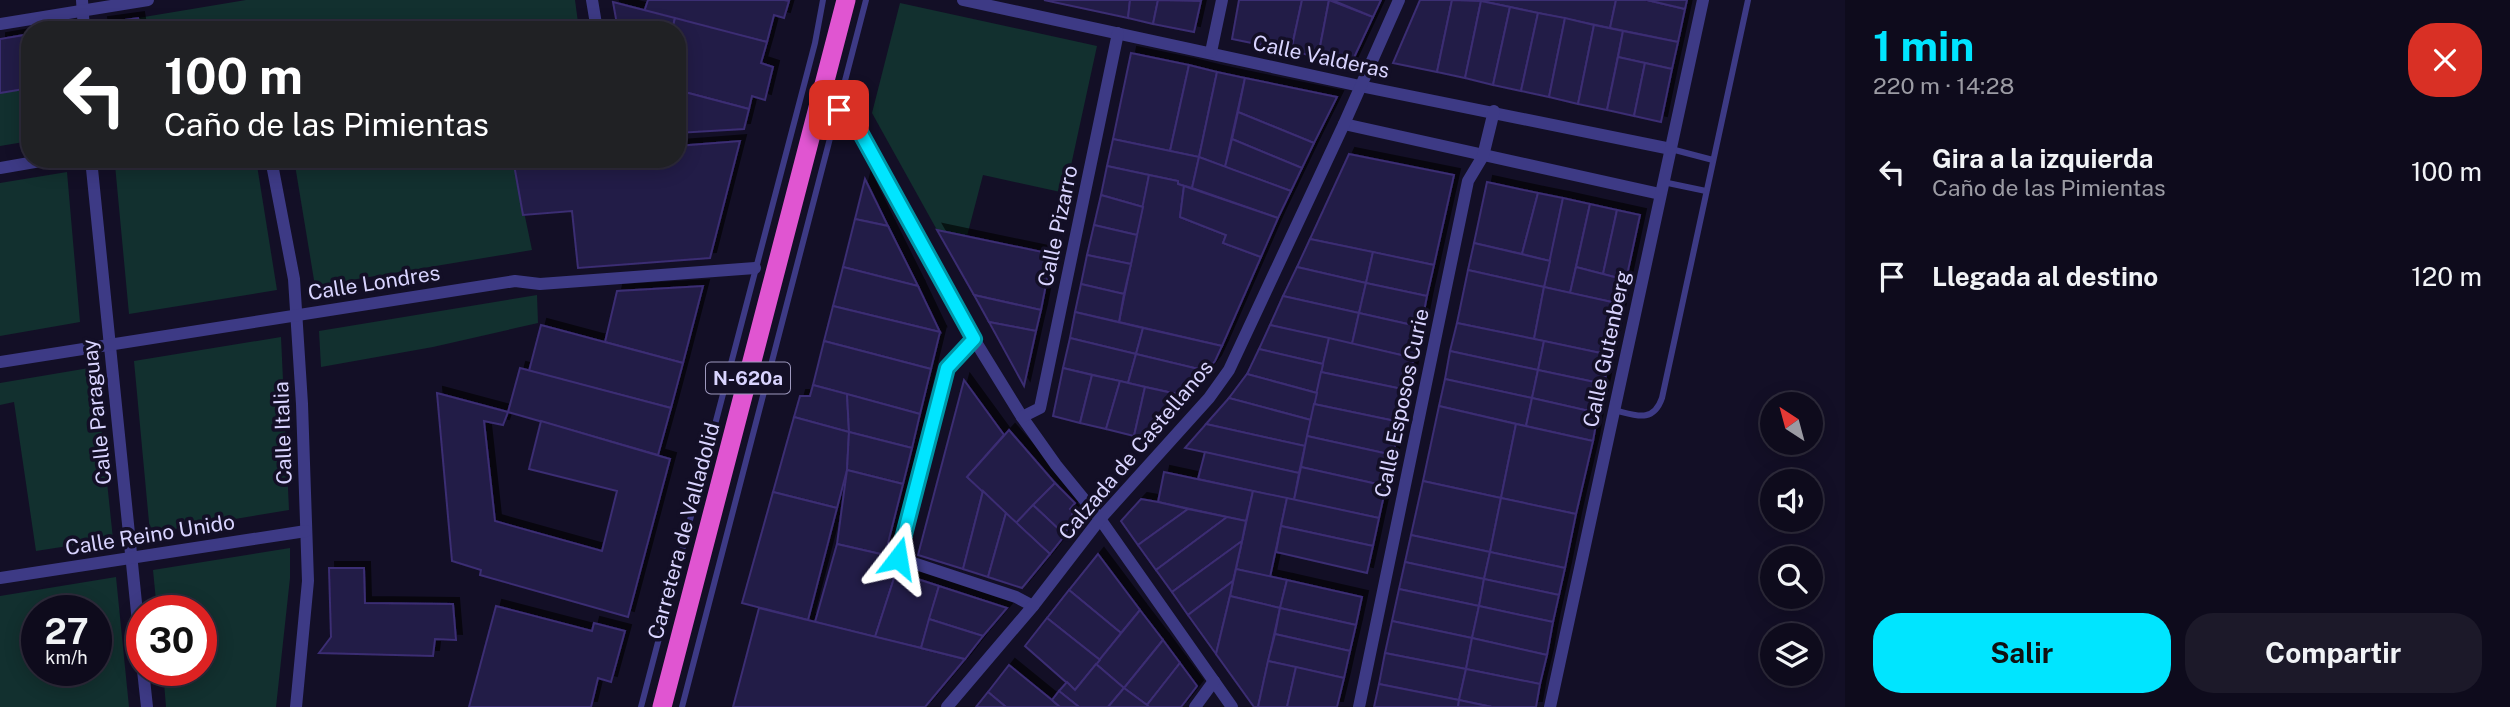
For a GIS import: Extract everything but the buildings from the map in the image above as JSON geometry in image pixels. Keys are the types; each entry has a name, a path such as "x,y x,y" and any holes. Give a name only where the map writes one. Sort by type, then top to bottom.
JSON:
{"highway":[{"name":"Carretera de Valladolid","path":"662,707 846,0"}],"street":[{"path":"0,24 82,5 148,0"},
{"path":"592,0 596,21"},
{"name":"Calle Valderas","path":"963,0 1023,6 1118,33 1360,86 1494,111 1671,149"},
{"path":"1211,52 1222,0"},
{"name":"Calzada de Castellanos","path":"947,707 1033,606 1100,519 1209,398 1229,370 1399,0"},
{"name":"Calle Gutenberg","path":"1550,707 1703,0"},
{"name":"Calle Pizarro","path":"1022,417 1040,408 1118,33"},
{"path":"839,110 860,132 974,339 1022,417 1056,465 1100,519 1232,707"},
{"name":"Calle Esposos Curie","path":"1359,707 1468,181 1483,156 1494,111"},
{"path":"1344,124 1483,156 1662,188"},
{"path":"0,167 21,164"},
{"name":"Calle Paraguay","path":"92,168 135,595"},
{"name":"Calle Italia","path":"273,168 297,314 308,581 296,707"},
{"name":"Calle Londres","path":"0,362 514,281 540,284 755,268"},
{"path":"974,339 947,368 898,558 1016,597 1033,606"},
{"name":"Calle Reino Unido","path":"0,578 306,531"},
{"path":"1195,707 1214,681"},
{"path":"144,686 146,707"}],"lane":[{"name":"Carretera de Valladolid","path":"640,707 815,43 823,0"},
{"name":"Carretera de Valladolid","path":"682,707 866,0"},
{"path":"1614,410 1640,416 1653,414 1659,408 1748,0"},
{"path":"1671,149 1713,160"},
{"path":"1662,188 1706,191"}],"green space":[{"path":"246,0 575,0 578,21 138,21 138,18"},
{"path":"900,3 1097,46 1065,193 983,175 967,236 937,230 872,113"},
{"path":"21,90 21,142 0,146 0,93"},
{"path":"115,168 257,168 277,290 129,314"},
{"path":"295,168 515,168 532,250 315,286"},
{"path":"67,172 80,322 0,336 0,183"},
{"path":"537,295 538,323 433,347 321,367 319,331"},
{"path":"281,337 289,510 150,533 134,361"},
{"path":"95,367 113,539 36,551 14,402 0,405 0,383"},
{"path":"290,548 290,578 276,707 166,707 164,686 217,686 217,595 155,595 153,570"},
{"path":"116,577 129,707 0,707 0,596"}],"route":[{"path":"839,110 860,132 974,339 947,368 898,558"}]}
